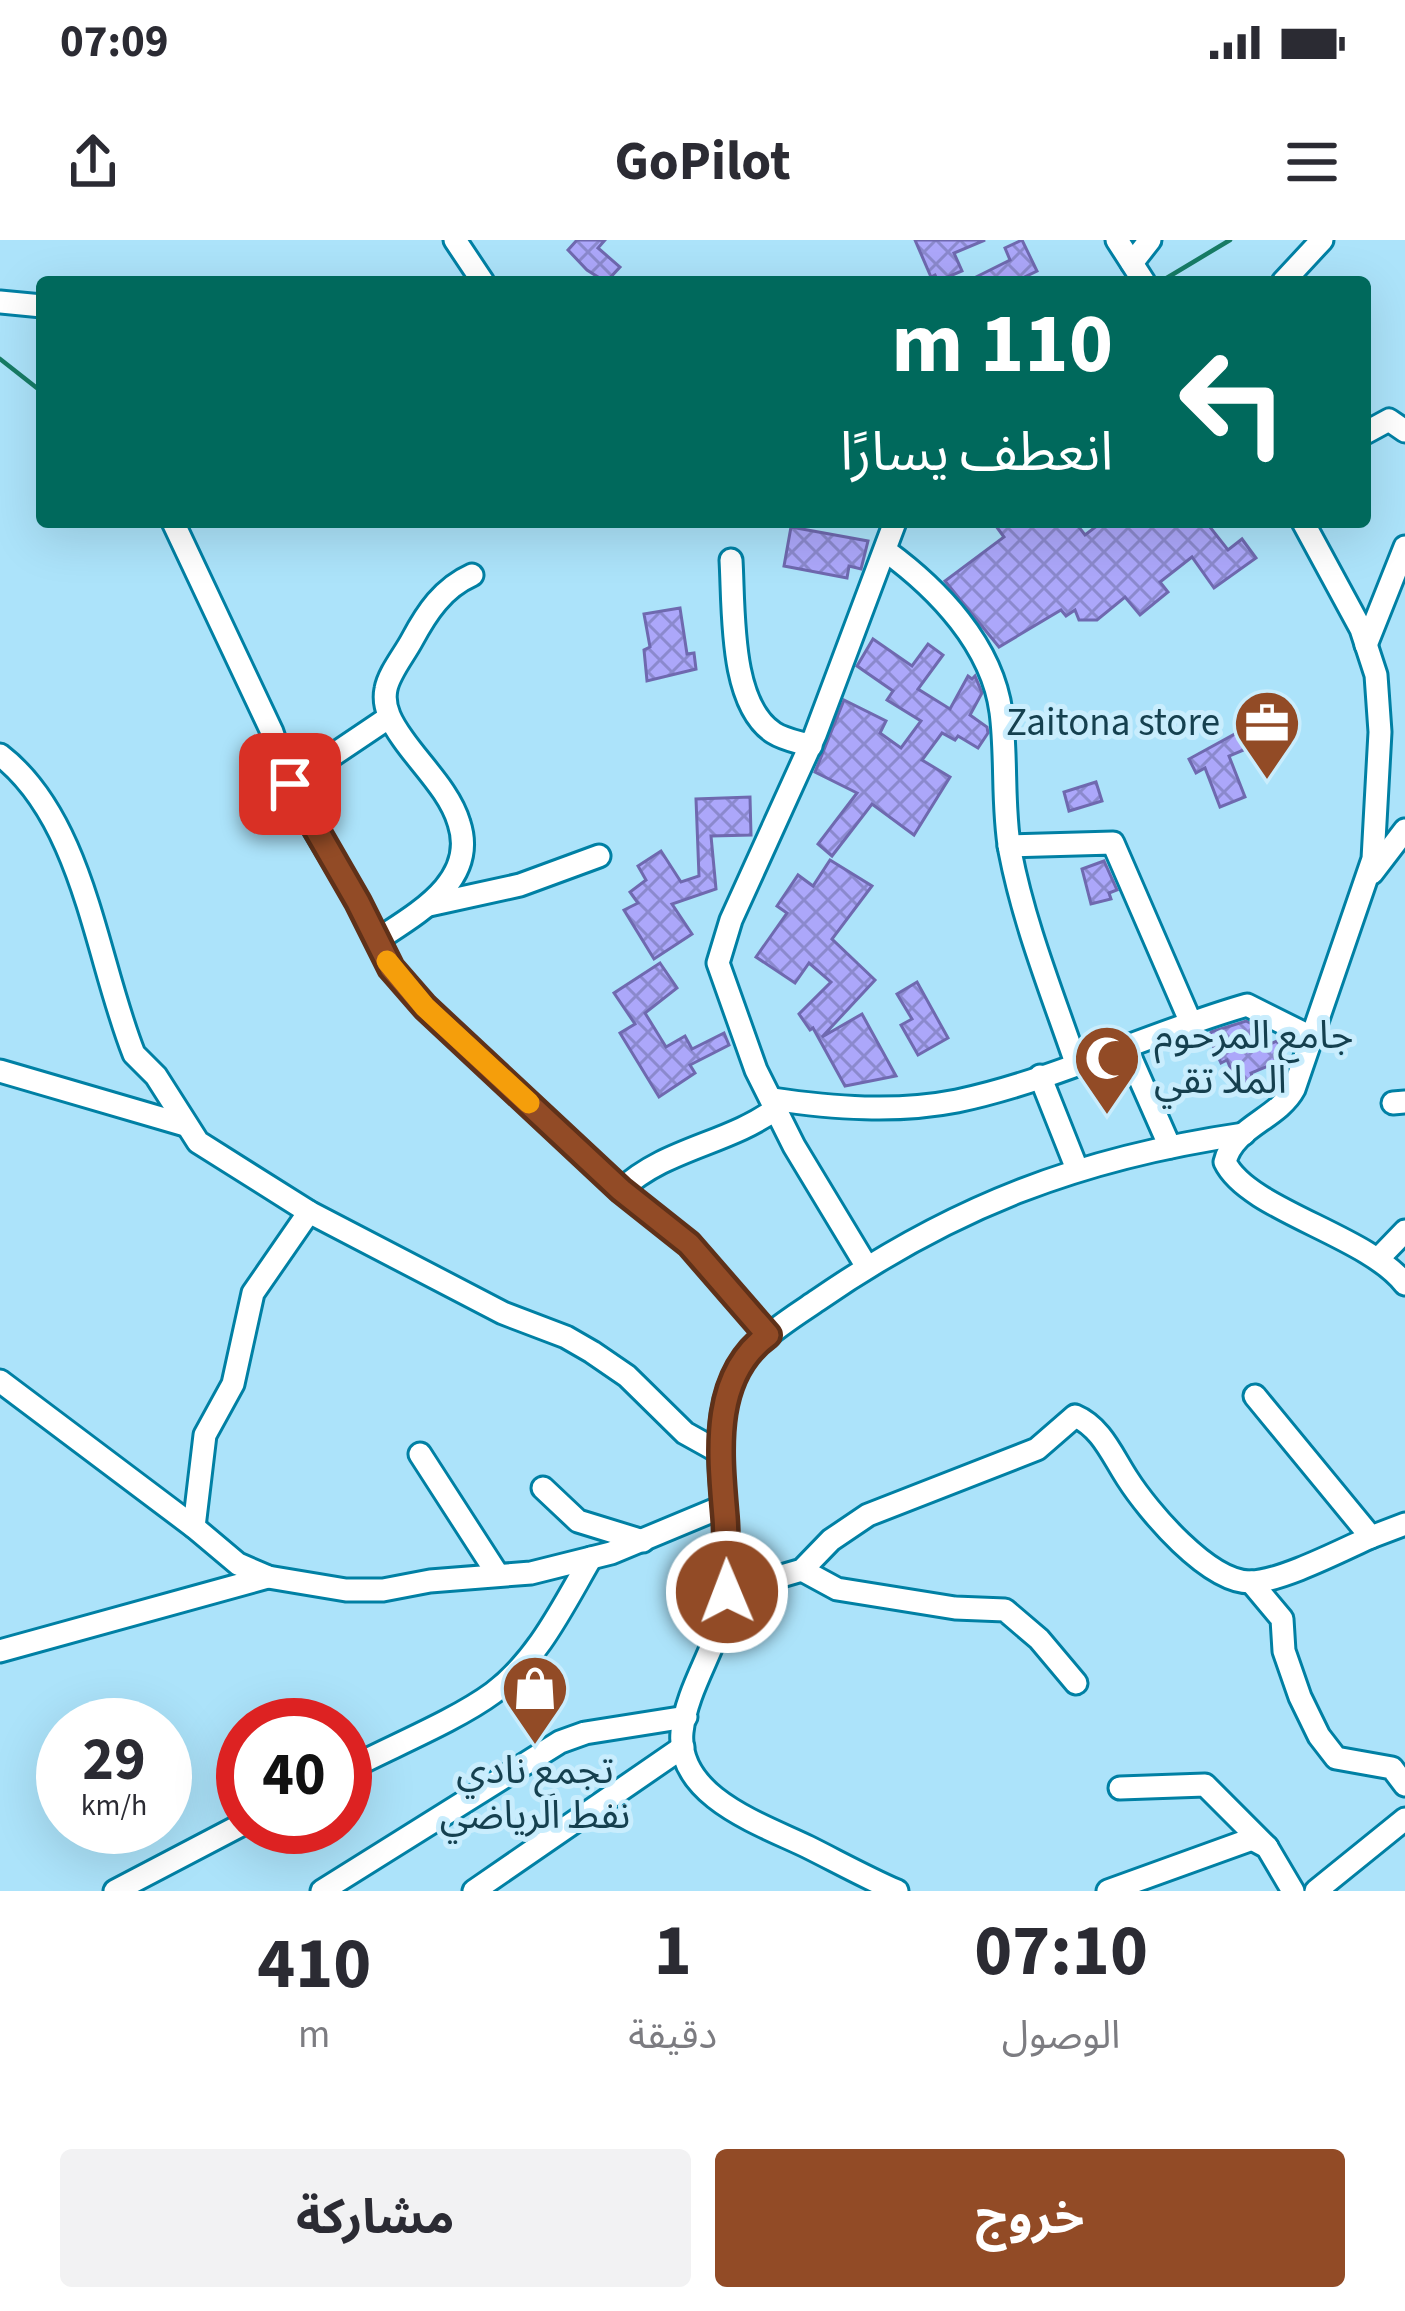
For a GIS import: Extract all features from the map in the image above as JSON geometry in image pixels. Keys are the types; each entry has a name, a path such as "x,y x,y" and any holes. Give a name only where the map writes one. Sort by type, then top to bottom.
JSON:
{"street":[{"path":"455,240 480,276"},
{"path":"1118,240 1137,275"},
{"path":"1137,275 1150,240"},
{"path":"1289,276 1322,240"},
{"path":"0,302 36,305"},
{"path":"1371,430 1389,420 1405,431"},
{"path":"185,528 290,784 391,968 425,1007 621,1190 689,1244 768,1335"},
{"path":"867,1267 794,1146 756,1070 718,963 731,920 811,746 893,528"},
{"path":"1306,528 1366,645 1380,698 1373,859 1287,1101 1228,1148 1226,1162 1242,1183 1378,1258 1405,1284"},
{"path":"1366,645 1405,547"},
{"path":"886,550 918,574 948,607 989,665 1001,710 1009,846 1024,915 1076,1063"},
{"path":"731,560 739,666 749,706 777,736 811,746"},
{"path":"377,940 429,905 454,878 461,853 460,824 437,783 388,718 386,689 423,619 451,585 472,575"},
{"path":"290,784 388,718"},
{"path":"0,755 13,765 62,831 134,1054 156,1076 198,1142 309,1212 502,1313 566,1337 627,1376 685,1433 721,1453"},
{"path":"1366,880 1405,830"},
{"path":"1009,846 1113,843 1191,1023"},
{"path":"429,905 520,885 599,856"},
{"path":"775,1104 841,1110 954,1101 1247,1005 1312,1038"},
{"path":"1125,1045 1170,1147"},
{"path":"0,1071 185,1125"},
{"path":"1040,1076 1077,1169"},
{"path":"621,1190 639,1172 756,1124 775,1104"},
{"path":"897,1891 862,1884 719,1800 692,1771 683,1747 682,1731 727,1592 721,1453 731,1382 768,1335 867,1267 958,1215 1077,1169 1244,1134"},
{"path":"194,1527 205,1436 233,1384 253,1293 309,1212"},
{"path":"1378,1258 1405,1231"},
{"path":"0,1381 238,1564 268,1577 346,1590 383,1590 430,1580 530,1573 643,1541 724,1506"},
{"path":"1256,1396 1371,1538"},
{"path":"726,1574 771,1580 802,1570 831,1540 868,1515 1037,1450 1075,1416 1091,1423 1138,1496 1174,1535 1222,1575 1251,1582 1405,1524"},
{"path":"420,1454 498,1575"},
{"path":"543,1488 578,1521 643,1541"},
{"path":"372,1757 491,1694 518,1670 548,1632 591,1558"},
{"path":"802,1570 836,1589 955,1608 1004,1610 1039,1639 1076,1683"},
{"path":"0,1651 268,1577"},
{"path":"1251,1582 1282,1619 1288,1666 1319,1736 1336,1758 1392,1768 1405,1785"},
{"path":"322,1891 560,1742 585,1733 686,1718"},
{"path":"474,1891 683,1747"},
{"path":"1120,1788 1205,1785 1267,1847 1293,1891"},
{"path":"1316,1891 1405,1819"},
{"path":"115,1891 216,1838"},
{"path":"1108,1891 1252,1839 1267,1847"}],"building":[{"path":"577,240 605,240 598,248 620,267 612,276 596,276 568,250"},
{"path":"915,240 985,240 954,253 962,271 931,276"},
{"path":"1022,240 1037,271 1027,276 978,276 1010,260 1005,248"},
{"path":"791,528 868,541 861,569 849,566 847,578 784,566"},
{"path":"997,528 1080,528 1085,535 1094,528 1211,528 1228,550 1242,539 1256,558 1214,588 1192,557 1160,582 1168,592 1140,615 1125,597 1097,620 1079,620 1075,610 1066,616 1061,610 999,647 945,581 1004,537"},
{"path":"680,608 687,654 694,653 696,669 647,681 644,650 650,647 644,614"},
{"path":"873,639 912,666 928,644 943,655 918,689 950,709 968,676 975,676 982,693 970,715 988,733 978,748 942,733 922,760 950,777 914,835 872,804 832,856 818,844 857,793 815,772 844,700 886,721 880,733 901,748 921,721 887,700 893,691 857,666"},
{"path":"1244,729 1251,747 1229,756 1245,797 1220,807 1205,768 1196,773 1189,759"},
{"path":"1096,782 1102,801 1069,811 1064,792"},
{"path":"750,797 751,835 711,836 716,889 672,904 692,934 654,959 624,910 638,903 630,892 646,880 638,866 661,851 681,882 699,876 696,799"},
{"path":"830,860 872,886 832,939 875,980 822,1037 862,1014 896,1076 845,1086 813,1028 799,1014 831,982 809,963 795,983 756,957 787,913 777,906 798,875 813,886"},
{"path":"1104,861 1117,890 1109,893 1111,899 1091,904 1082,869"},
{"path":"660,963 677,988 645,1013 666,1047 685,1036 692,1049 724,1033 729,1045 690,1065 695,1073 659,1097 620,1033 635,1024 614,993"},
{"path":"917,982 948,1038 918,1055 901,1025 912,1019 897,994"},
{"path":"1246,1021 1258,1027 1266,1046 1277,1041 1285,1059 1251,1073 1254,1081 1239,1088 1227,1060 1221,1063 1210,1039 1211,1032"}],"waterway":[{"path":"1170,276 1230,240"},
{"path":"0,359 36,387"}],"slow traffic":[{"path":"387,961 425,1007 529,1103"}],"place":[{"name":"Zaitona store","path":"1267,782"},
{"name":"جامع المرحوم الملا تقي","path":"1107,1117"},
{"name":"تجمع نادي نفط الرياضي","path":"535,1747"}],"route":[{"path":"290,784 391,968 425,1007 621,1190 689,1244 768,1335 747,1356 726,1398 721,1437 727,1592"}]}
